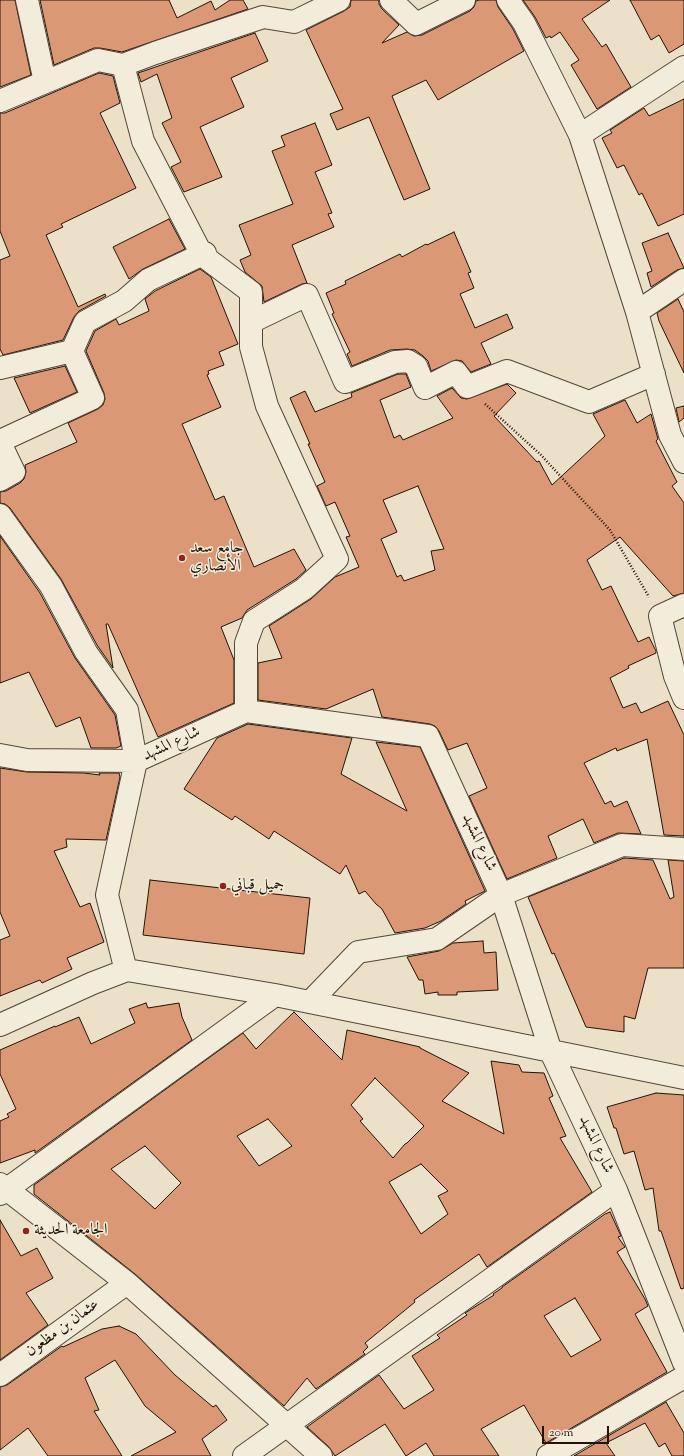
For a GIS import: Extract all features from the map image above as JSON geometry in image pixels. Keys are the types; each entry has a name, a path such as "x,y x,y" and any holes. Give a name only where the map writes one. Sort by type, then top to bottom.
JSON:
{"street":[{"path":"27,0 45,82"},
{"path":"0,101 98,60 123,65 263,17 294,22 339,0"},
{"path":"391,0 416,24 464,0"},
{"path":"508,0 524,23 580,135 637,312 654,374 677,430 684,462"},
{"path":"123,65 143,141 203,254 251,292 251,347 267,406 337,559 304,589 254,621 246,643 246,711"},
{"path":"580,135 684,67"},
{"path":"0,480 14,472 0,442 93,398 72,351 85,322 124,300 148,280 203,254"},
{"path":"637,312 684,280"},
{"path":"251,322 307,295 345,382 395,362 408,361 416,366 425,388 456,372 467,387 507,370 589,402 654,374"},
{"path":"0,368 72,351"},
{"path":"0,515 51,586 86,652 127,710 136,761 107,895 127,970"},
{"path":"684,605 660,616 675,676 684,698"},
{"name":"شارع المشهد","path":"0,755 27,760 136,761 246,711 428,736 501,895 551,1052 616,1190 684,1363"},
{"path":"310,1002 358,952 437,938 501,895 622,845 684,849"},
{"path":"0,1025 93,983 127,970 275,995 684,1078"},
{"path":"275,995 2,1189 127,1283 321,1456"},
{"path":"244,1456 616,1190"},
{"name":"عثمان بن مظعون","path":"0,1375 127,1283"},
{"path":"548,1456 684,1377"}],"path":[{"path":"467,387 541,455 610,530 660,616"}],"building":[{"path":"0,0 15,0 31,75 0,87"},
{"path":"40,0 169,0 177,18 211,1 215,10 230,0 243,0 248,9 122,52 94,48 54,65"},
{"path":"351,0 379,0 379,4 382,9 399,25 382,43 407,32 414,36 422,35 470,11 474,7 476,1 496,0 498,7 513,29 524,51 438,100 426,80 392,96 430,189 404,200 369,117 337,130 330,114 343,109 306,30 350,7"},
{"path":"523,0 610,0 582,19 602,47 606,44 631,87 597,109 571,65 579,60 560,32 551,38 550,36 546,38 535,17"},
{"path":"630,0 684,0 684,44 669,53 659,35 651,40"},
{"path":"255,33 268,61 231,78 244,107 200,127 222,177 184,192 171,167 181,162 162,123 172,118 157,74 141,82 138,73"},
{"path":"99,73 113,76 120,103 100,113 136,188 61,224 63,227 46,235 78,307 105,294 106,296 79,311 74,317 63,340 3,355 0,349 0,260 10,256 0,231 0,113 5,113"},
{"path":"684,99 684,214 658,226 642,193 639,195 624,165 617,168 602,138 612,133 610,130 644,108 649,116"},
{"path":"315,123 332,165 315,172 332,213 328,214 334,227 292,245 307,283 264,302 262,286 245,272 240,260 251,255 239,225 293,204 272,151 285,146 281,136"},
{"path":"169,219 185,249 143,269 129,279 113,247"},
{"path":"454,232 471,272 468,273 474,288 460,294 475,328 507,314 513,328 481,343 491,364 471,372 462,361 456,360 431,371 428,361 423,356 415,350 407,349 390,350 352,366 347,354 350,352 332,314 334,313 326,293 346,284 345,281 400,254 402,257 426,244 427,245"},
{"path":"668,233 684,268 677,270 651,287 647,273 652,271 642,243"},
{"path":"200,269 211,277 238,344 219,352 224,365 208,371 209,374 207,375 221,407 182,424 215,500 224,496 254,567 294,549 306,570 296,579 247,610 242,618 221,627 234,660 234,703 158,737 108,624 106,624 113,668 97,645 61,579 10,508 5,504 0,503 0,492 6,491 24,479 26,472 25,465 77,442 68,423 98,409 103,405 105,399 104,393 86,351 95,331 116,319 119,325 149,311 145,299 155,291"},
{"path":"678,299 684,312 684,373 659,321 657,313"},
{"path":"65,366 77,392 30,413 14,378"},
{"path":"398,374 406,374 411,387 380,400 394,438 400,435 403,440 453,418 437,396 452,388 461,398 467,399 507,384 516,393 494,416 537,462 539,461 552,485 605,436 593,414 625,400 637,423 651,414 658,439 656,441 677,482 672,486 684,503 684,593 673,596 620,537 587,560 602,590 611,586 638,642 649,637 656,651 656,653 628,666 629,668 610,678 623,708 636,703 641,713 668,701 684,735 684,836 664,835 647,739 617,751 616,748 584,763 605,804 611,801 614,807 627,801 641,834 618,833 594,843 583,819 548,836 557,858 507,879 469,796 487,788 467,743 448,750 435,726 382,717 373,689 326,709 258,700 258,663 282,658 269,626 311,599 335,577 359,567 346,537 350,536 335,502 326,506 317,486 325,482 290,398 305,391 315,412 352,397 351,393","holes":["418,486 444,549 431,551 435,570 404,581 401,575 397,577 381,539 397,532 383,500"]},
{"path":"684,406 684,418 679,422 676,408"},
{"path":"0,536 40,593 75,658 115,715 121,746 116,748 91,748 80,717 56,727 29,672 0,683"},
{"path":"248,724 352,738 341,774 407,811 376,742 420,747 485,891 465,901 466,904 441,921 425,928 395,933 382,909 365,891 359,894 346,865 340,874 274,831 269,839 235,816 232,820 184,789 217,738"},
{"path":"0,768 27,772 84,773 100,775 99,773 119,773 120,777 106,840 66,839 67,847 54,851 80,907 90,903 104,942 67,958 72,969 42,983 40,980 0,996 0,940 10,936 0,912"},
{"path":"624,858 653,860 670,899 674,897 668,860 684,861 684,968 648,968 635,1019 624,1016 624,1032 586,1027 554,953 552,954 528,897"},
{"path":"150,880 310,898 304,954 143,935"},
{"path":"483,941 484,953 496,952 498,990 457,992 457,995 438,995 438,992 425,994 423,980 419,980 407,957 439,951 453,943"},
{"path":"146,1003 148,1008 179,1003 182,1017 192,1040 35,1153 35,1150 0,1163 0,1121 9,1117 7,1114 16,1109 0,1074 0,1050 79,1017 91,1044 135,1023 129,1009"},
{"path":"294,1012 342,1060 347,1030 420,1047 469,1073 442,1101 504,1134 491,1061 519,1065 522,1072 544,1073 553,1096 549,1098 566,1136 560,1138 592,1192 487,1267 479,1254 414,1300 415,1302 365,1343 368,1347 363,1352 365,1354 316,1389 307,1378 284,1406 135,1274 34,1194 34,1185 243,1033 256,1049","holes":["375,1078 424,1126 393,1158 360,1121 363,1119 351,1105","268,1119 292,1146 259,1166 237,1136","145,1146 181,1183 155,1209 111,1169","421,1164 448,1191 438,1196 448,1214 421,1234 389,1182"]},
{"path":"656,1093 684,1095 684,1288 681,1289 661,1231 659,1231 653,1188 645,1190 634,1151 624,1154 616,1128 614,1128 607,1107"},
{"path":"610,1212 621,1236 618,1237 625,1247 617,1252 648,1306 635,1314 667,1372 546,1443 524,1405 481,1429 499,1456 434,1456 426,1443 406,1456 385,1424 335,1456 329,1447 307,1427 379,1375 404,1409 434,1390 412,1356 440,1338 437,1335 467,1315 465,1313 494,1295 493,1294 502,1287 605,1214","holes":["575,1298 601,1340 571,1357 544,1316"]},
{"path":"0,1220 21,1256 37,1248 53,1278 26,1293 48,1325 0,1360"},
{"path":"119,1326 136,1334 175,1375 213,1407 216,1405 227,1420 202,1439 211,1456 131,1456 176,1432 145,1406 115,1360 85,1378 99,1410 94,1411 122,1456 48,1456 28,1428 0,1450 0,1387 7,1385 62,1346 63,1347 102,1329"},
{"path":"666,1402 684,1433 684,1456 672,1456 665,1443 659,1447 645,1423 606,1443 615,1456 574,1456"}],"place":[{"name":"جامع سعد الأنصاري","path":"182,558"},
{"name":"جميل قباني","path":"223,886"},
{"name":"الجامعة الحديثة","path":"26,1231"}]}
